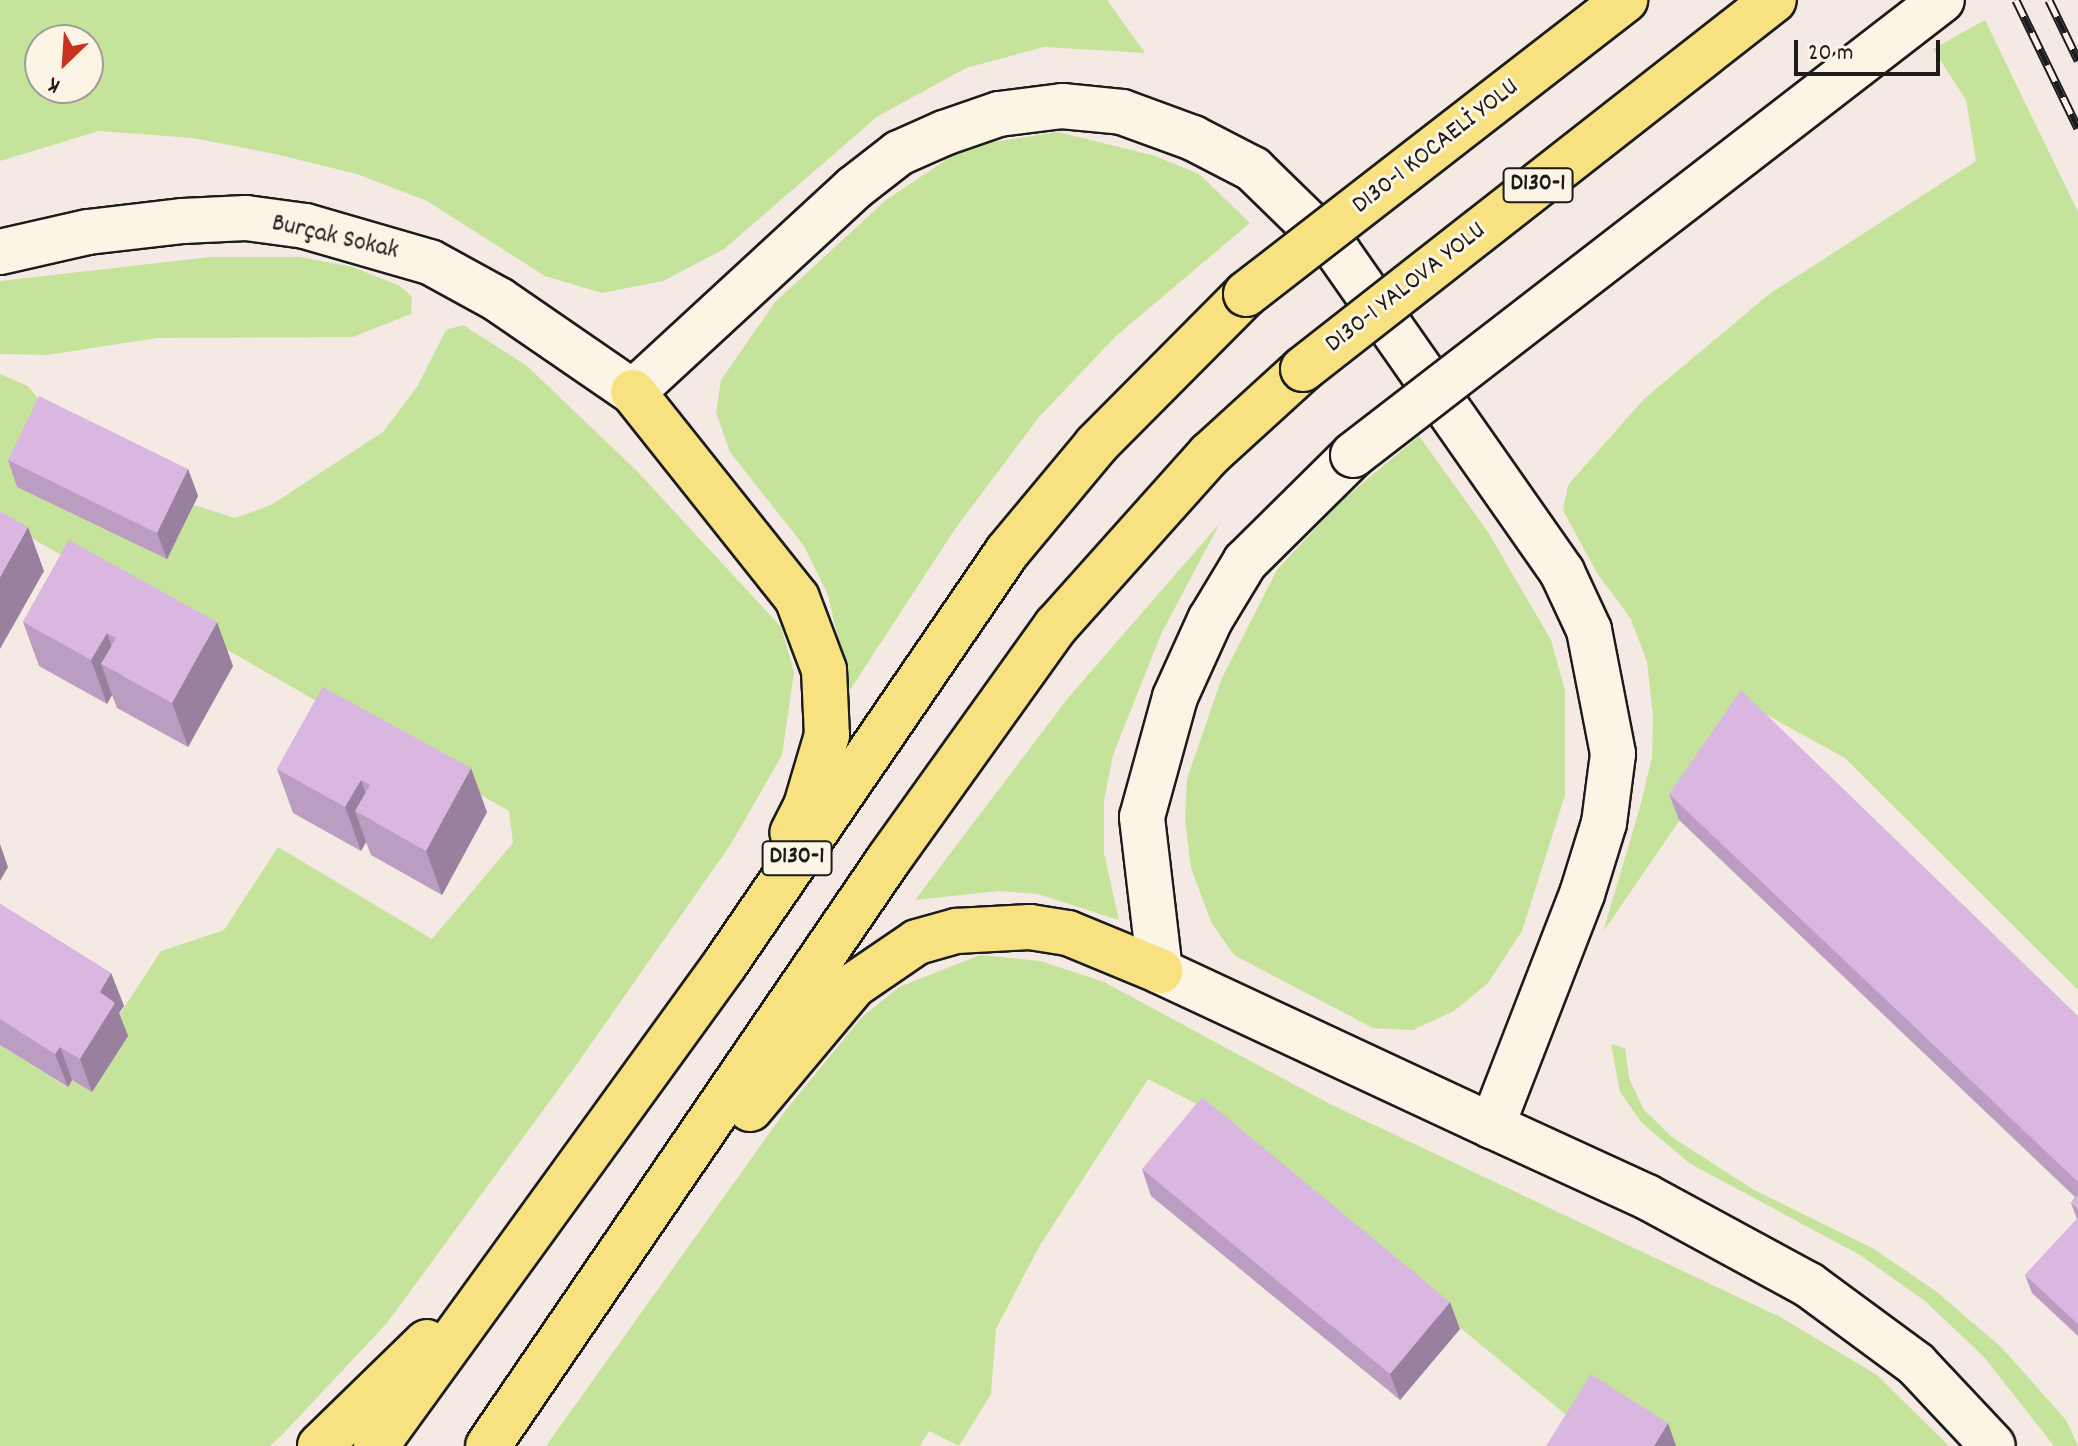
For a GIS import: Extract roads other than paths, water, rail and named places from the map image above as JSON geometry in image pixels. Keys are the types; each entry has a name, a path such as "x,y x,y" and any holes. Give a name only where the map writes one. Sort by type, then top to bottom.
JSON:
{"highway":[{"name":"D130-1 KOCAELİ YOLU","path":"725,964 1047,500 1188,347 1246,294 1625,0"},
{"name":"D130-1 YALOVA YOLU","path":"592,1298 889,859 1056,626 1210,454 1303,369 1774,0"},
{"path":"633,392 797,598 824,670 827,735 806,806 725,964"},
{"path":"592,1298 854,985 886,959 917,942 956,931 1030,927 1068,933 1160,971"},
{"name":"D130-1","path":"376,1446 521,1251 725,964"},
{"path":"320,1446 521,1251"},
{"name":"D130-1","path":"488,1446 592,1298"}],"street":[{"path":"1942,0 1353,455 1245,562 1210,620 1175,697 1142,817 1160,971 1661,1204 1809,1285 1916,1364 1993,1446"},
{"path":"633,392 854,188 899,153 944,133 999,114 1062,106 1122,112 1193,138 1253,169 1338,252 1562,572 1589,630 1613,754 1604,823 1582,894 1492,1126"},
{"name":"Burçak Sokak","path":"0,252 88,232 183,221 246,218 305,226 430,262 499,300 633,392"}],"railway":[{"path":"2016,0 2078,128"},
{"path":"2049,0 2078,60"}]}
